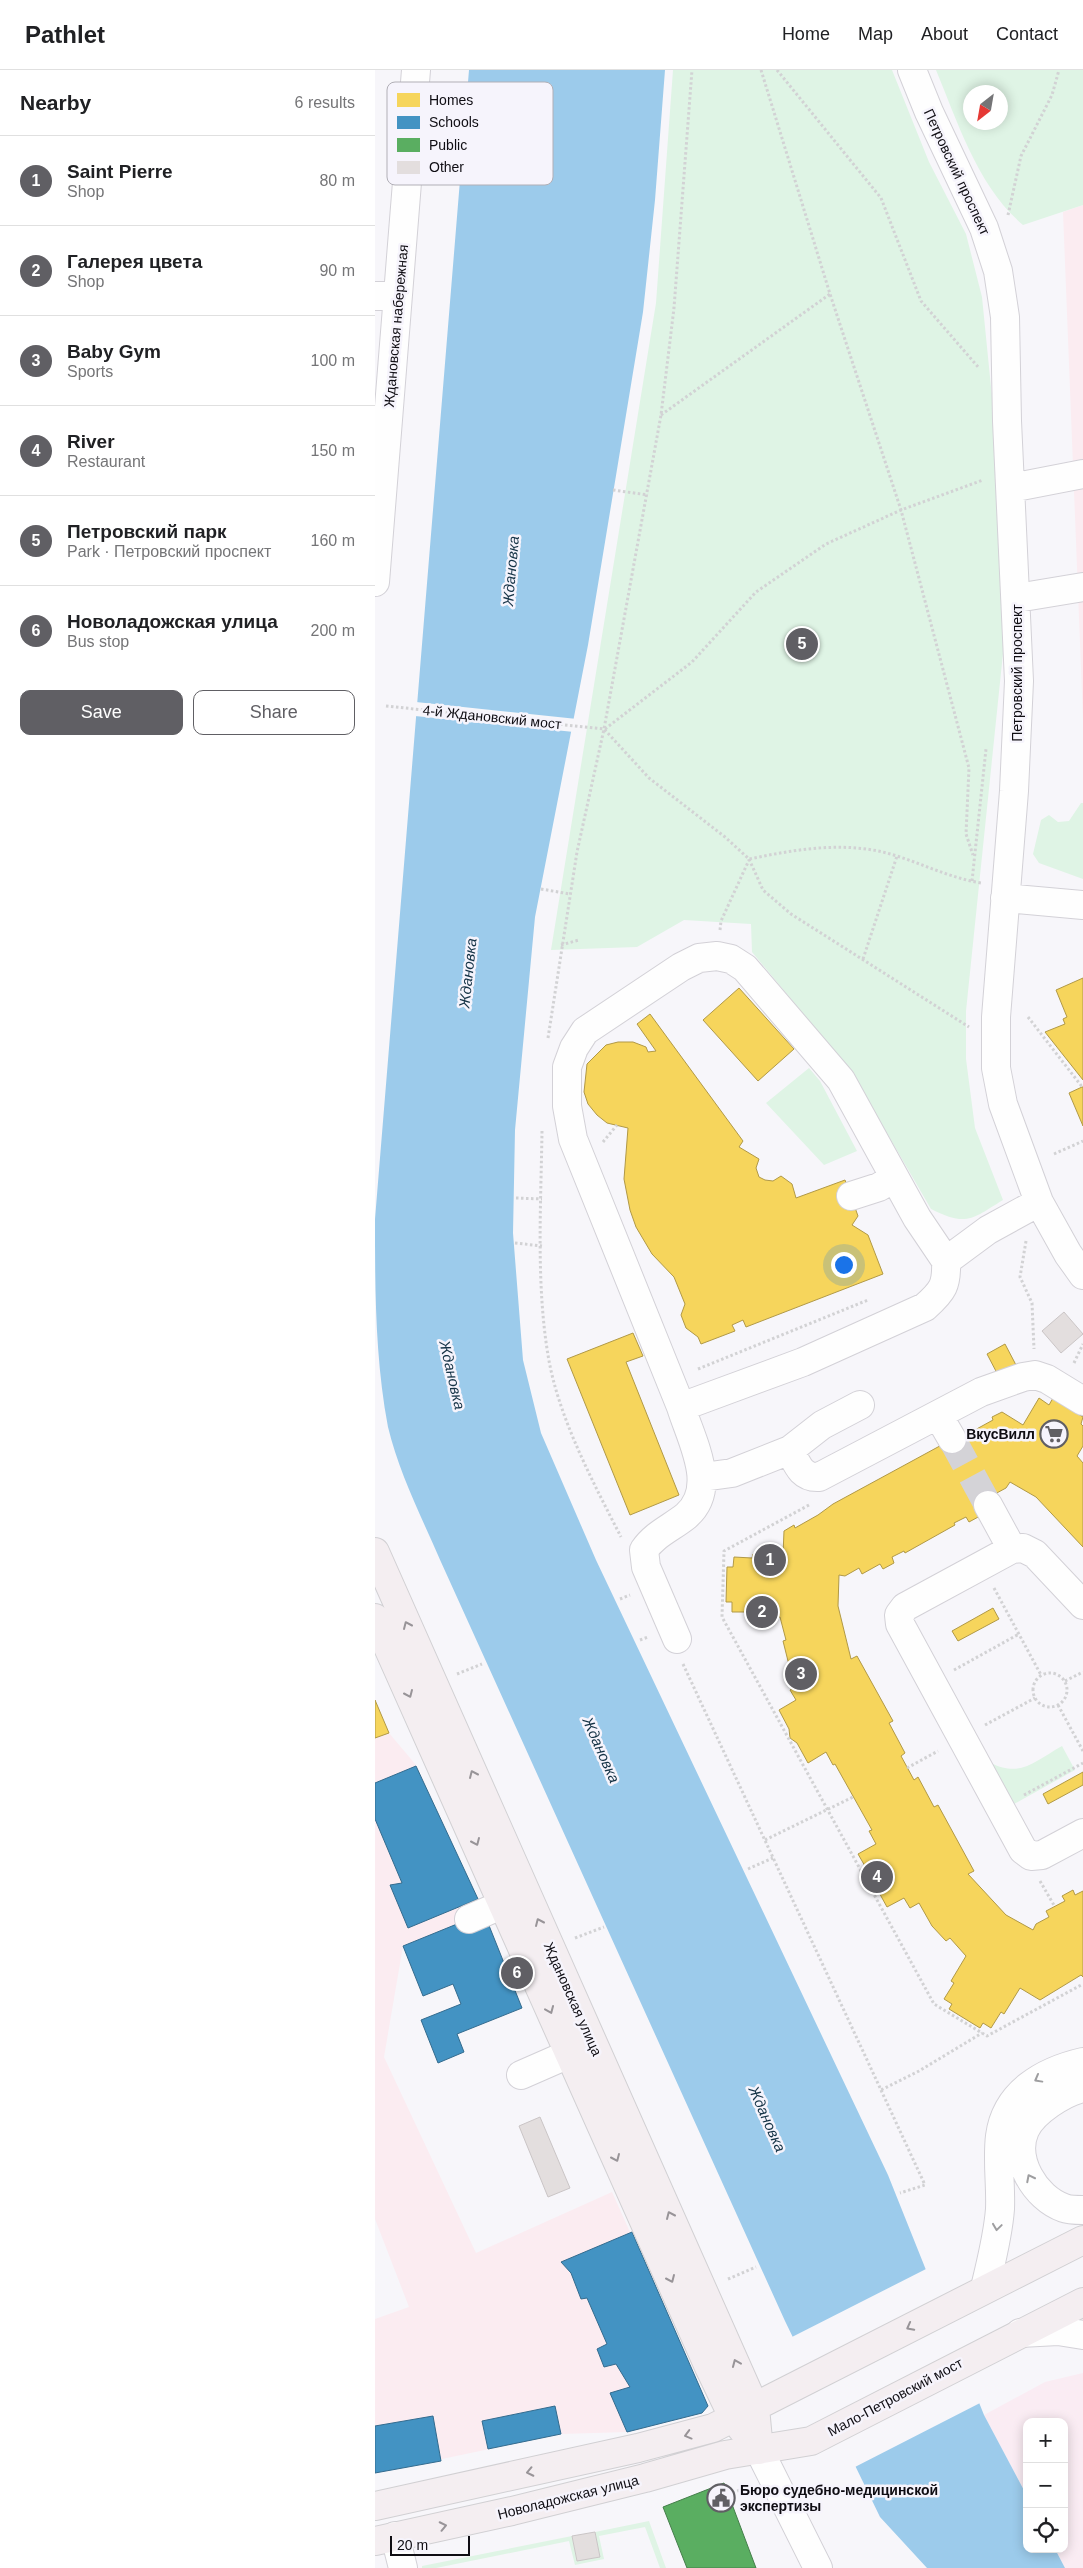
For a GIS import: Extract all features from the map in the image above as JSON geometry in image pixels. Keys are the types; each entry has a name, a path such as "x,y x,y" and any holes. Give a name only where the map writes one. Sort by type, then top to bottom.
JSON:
{"main road":[{"name":"Ждановская улица","path":"375,1552 745,2413 759,2450"},
{"name":"Ждановская улица","path":"375,1618 504,1904 569,2054 745,2413"},
{"path":"375,2506 638,2448 713,2428 786,2392 953,2304 1083,2240"},
{"name":"Мало-Петровский мост","path":"759,2450 811,2441 979,2353 1083,2302"},
{"name":"Новоладожская улица","path":"385,2538 540,2504 725,2455 759,2450"}],"street":[{"name":"Петровский проспект","path":"913,70 929,112 984,228 998,271 1005,317 1001,483 1017,598 1019,681 1018,729 994,890 996,1068 1003,1104 1039,1202 1068,1254 1083,1275"},
{"name":"Ждановская набережная","path":"375,582 387,296 401,185"},
{"path":"1001,483 1083,474"},
{"path":"1017,598 1083,587"},
{"path":"994,890 1083,905"},
{"path":"677,1639 646,1567 643,1550 652,1539 687,1515 700,1496 703,1477 681,1407 573,1138 567,1106 567,1067 574,1048 585,1032 597,1023 681,967 699,958 717,956 731,959 745,968 841,1080 894,1178 946,1261 947,1280 939,1295 925,1307 803,1362 681,1407"},
{"path":"851,1196 879,1187 894,1178"},
{"path":"946,1261 988,1230 1039,1202"},
{"path":"790,1450 802,1472 809,1478 819,1477 981,1392 1023,1377 1035,1375 1083,1401"},
{"path":"703,1477 733,1473 790,1450 822,1425 860,1405"},
{"path":"938,1415 952,1439"},
{"path":"988,1505 1012,1548"},
{"path":"1083,1605 1035,1554 1023,1548 1012,1548 905,1607 899,1614 900,1624 1023,1850 1031,1856 1042,1855 1083,1833"},
{"path":"469,1919 504,1904"},
{"path":"521,2075 569,2054"},
{"path":"985,2288 994,2253 1000,2209 1000,2134 1011,2104 1033,2080 1065,2066 1083,2062"},
{"path":"1083,2088 1073,2090 1047,2104 1025,2130 1021,2160 1036,2190 1064,2208 1083,2210"},
{"path":"1019,2334 1058,2331 1083,2335"},
{"name":"Ждановская улица","path":"759,2450 818,2568"},
{"path":"385,2538 403,2568"}],"path":[{"path":"605,729 661,416 674,308 692,70"},
{"path":"761,70 830,294 901,510 969,768 966,834 973,858"},
{"path":"777,70 881,198 921,301 982,372 981,363"},
{"path":"1007,217 1021,156 1052,96 1059,70"},
{"path":"661,416 830,294"},
{"path":"605,729 691,662 756,592 826,544 901,510 1001,483"},
{"path":"613,490 648,495"},
{"name":"4-й Ждановский мост","path":"386,706 605,729"},
{"path":"605,729 649,778 725,837 749,859 763,890 791,914 971,1028"},
{"path":"972,882 973,858 987,741"},
{"path":"749,859 786,852 838,846 869,849 897,856 939,873 994,890"},
{"path":"863,959 897,856"},
{"path":"717,956 721,921 749,859"},
{"path":"541,889 570,894"},
{"path":"561,945 579,940"},
{"path":"1028,1017 1083,1088"},
{"path":"1054,1154 1083,1141"},
{"path":"516,1198 542,1199"},
{"path":"1026,1238 1020,1277 1032,1303 1035,1375"},
{"path":"515,1244 542,1246"},
{"path":"670,1381 870,1300"},
{"path":"812,1503 724,1551 722,1617 934,2004 987,2036 1083,1984"},
{"path":"981,1565 1041,1675"},
{"path":"931,1682 1019,1634"},
{"path":"677,1639 679,1654 925,2185 900,2193"},
{"path":"469,1670 482,1664"},
{"path":"1050,1672 1059,1675 1065,1682 1067,1690 1065,1699 1058,1705 1049,1707 1041,1704 1035,1698 1033,1690 1035,1681 1041,1675 1050,1672"},
{"path":"1065,1682 1083,1672"},
{"path":"1058,1705 1083,1751"},
{"path":"1001,1808 1083,1762"},
{"path":"765,1840 828,1811 853,1797"},
{"path":"748,1869 773,1858"},
{"path":"567,1940 604,1927"},
{"path":"881,2090 919,2072 982,2033"},
{"path":"736,2276 756,2267"},
{"path":"729,2495 750,2486"}],"shaded area":[{"path":"1083,205 1083,719 1063,212"},
{"path":"375,1700 389,1733 416,1765 484,1913 403,1946 384,2057 476,2253 612,2192 708,2406 702,2413 627,2432 561,2434 375,2473 375,2319 409,2307 375,2219"},
{"path":"1083,2373 1083,2568 1065,2568 1057,2553 1068,2553 1068,2418 1023,2418 1023,2488 984,2415 1045,2382"}],"green space":[{"path":"673,70 892,70 929,162 966,234 982,297 993,407 1005,634 966,1011 966,1059 975,1128 1003,1200 984,1212 969,1218 953,1218 931,1209 852,1073 752,952 751,924 684,920 637,947 551,950 656,303"},
{"path":"936,70 1083,70 1083,205 1023,225 1007,210 981,173 961,132"},
{"path":"1081,803 1083,803 1083,879 1039,863 1033,854 1041,820 1049,815 1058,822 1069,821"},
{"path":"809,1068 820,1081 857,1151 824,1165 766,1103"},
{"path":"1062,1746 1075,1770 1014,1804 991,1763 1011,1769 1020,1768 1036,1762"},
{"path":"649,2521 666,2568 660,2568 645,2527 599,2536 604,2559 575,2565 569,2541 436,2568 422,2568 422,2566 572,2536 577,2561 599,2557 595,2532"}],"water":[{"name":"Ждановка","path":"469,70 665,70 655,200 643,312 588,645 535,917 515,1130 513,1233 523,1360 541,1433 596,1560 888,2175 984,2415 1023,2488 1023,2553 1057,2553 1065,2568 927,2568 880,2517 785,2321 441,1562 405,1478 388,1427 378,1349 375,1219 460,185 553,185 553,82 468,82"}],"pier":[{"path":"416,702 577,719 574,732 415,716"},
{"path":"928,2268 982,2402 853,2468 790,2338"}],"building: Homes":[{"path":"1083,978 1083,1080 1045,1032 1065,1024 1063,1019 1067,1017 1056,990"},
{"path":"739,988 794,1049 758,1081 703,1020"},
{"path":"650,1014 743,1141 739,1147 759,1159 756,1168 759,1177 773,1181 781,1176 792,1184 796,1198 845,1180 858,1216 852,1225 868,1235 883,1274 746,1327 743,1320 732,1325 735,1331 701,1344 698,1337 686,1328 681,1315 685,1304 674,1277 652,1254 636,1227 630,1210 624,1179 628,1128 607,1123 597,1115 588,1104 584,1092 587,1064 606,1045 618,1042 633,1042 646,1047 648,1052 656,1051 637,1024"},
{"path":"1083,1087 1083,1126 1069,1093"},
{"path":"633,1333 643,1356 626,1362 679,1495 630,1515 567,1359"},
{"path":"1005,1344 1016,1365 998,1375 987,1354"},
{"path":"1039,1398 1049,1405 1053,1398 1083,1417 1081,1424 1083,1426 1083,1446 1077,1456 1083,1463 1083,1547 1036,1497 1010,1482 1006,1488 993,1495 980,1516 969,1522 966,1517 954,1523 955,1525 905,1553 904,1551 892,1557 894,1563 883,1569 880,1564 862,1574 859,1568 845,1576 839,1575 838,1606 851,1659 857,1656 893,1721 889,1723 905,1753 901,1756 914,1780 918,1777 934,1807 938,1805 974,1871 968,1874 1006,1915 1033,1930 1036,1924 1049,1917 1046,1911 1065,1901 1062,1896 1073,1890 1075,1895 1083,1891 1083,1977 1081,1975 1040,2000 1020,1988 1004,2014 1001,2012 991,2028 983,2023 980,2028 949,2009 952,2004 944,1999 954,1983 951,1981 966,1956 950,1938 946,1941 932,1926 919,1903 910,1908 904,1898 887,1907 876,1887 870,1881 869,1873 858,1854 876,1844 869,1831 872,1830 835,1764 833,1765 826,1752 808,1763 797,1743 790,1738 789,1729 779,1710 796,1700 790,1690 800,1684 788,1661 783,1641 786,1640 780,1617 751,1616 751,1612 732,1612 732,1602 726,1602 727,1567 733,1567 734,1557 752,1558 753,1554 783,1555 784,1531 794,1525 795,1528 833,1504 960,1435 962,1437 993,1420 992,1417 1002,1412 1023,1425"},
{"path":"993,1608 999,1619 958,1641 952,1631"},
{"path":"375,1700 389,1733 375,1738"},
{"path":"1083,1772 1083,1785 1048,1804 1043,1794"}],"building: Schools":[{"path":"416,1766 478,1899 408,1928 390,1885 402,1883 375,1819 375,1783"},
{"path":"484,1913 522,2008 457,2034 464,2052 438,2063 421,2020 461,2004 453,1984 423,1996 403,1946"},
{"path":"632,2232 708,2406 702,2413 627,2432 610,2393 630,2387 616,2364 604,2367 597,2349 607,2344 587,2298 581,2299 571,2273 561,2262"},
{"path":"555,2406 561,2434 488,2449 482,2421"},
{"path":"433,2416 441,2461 375,2473 375,2426"}],"building: Public":[{"path":"724,2483 756,2568 687,2568 663,2507"}],"building: Other":[{"path":"1064,1312 1083,1334 1061,1353 1042,1331"},
{"path":"540,2117 570,2188 548,2197 519,2126"},
{"path":"595,2532 600,2557 577,2561 572,2536"}],"tunnel":[{"path":"952,1439 988,1505"}],"place":[{"name":"Петровский парк","path":"802,644"},
{"name":"ВкусВилл","path":"1054,1434"},
{"name":"Saint Pierre","path":"770,1560"},
{"name":"Галерея цвета","path":"762,1612"},
{"name":"Baby Gym","path":"801,1674"},
{"name":"River","path":"877,1877"},
{"name":"Новоладожская улица","path":"517,1973"},
{"name":"Бюро судебно-медицинской экспертизы","path":"721,2498"}]}
